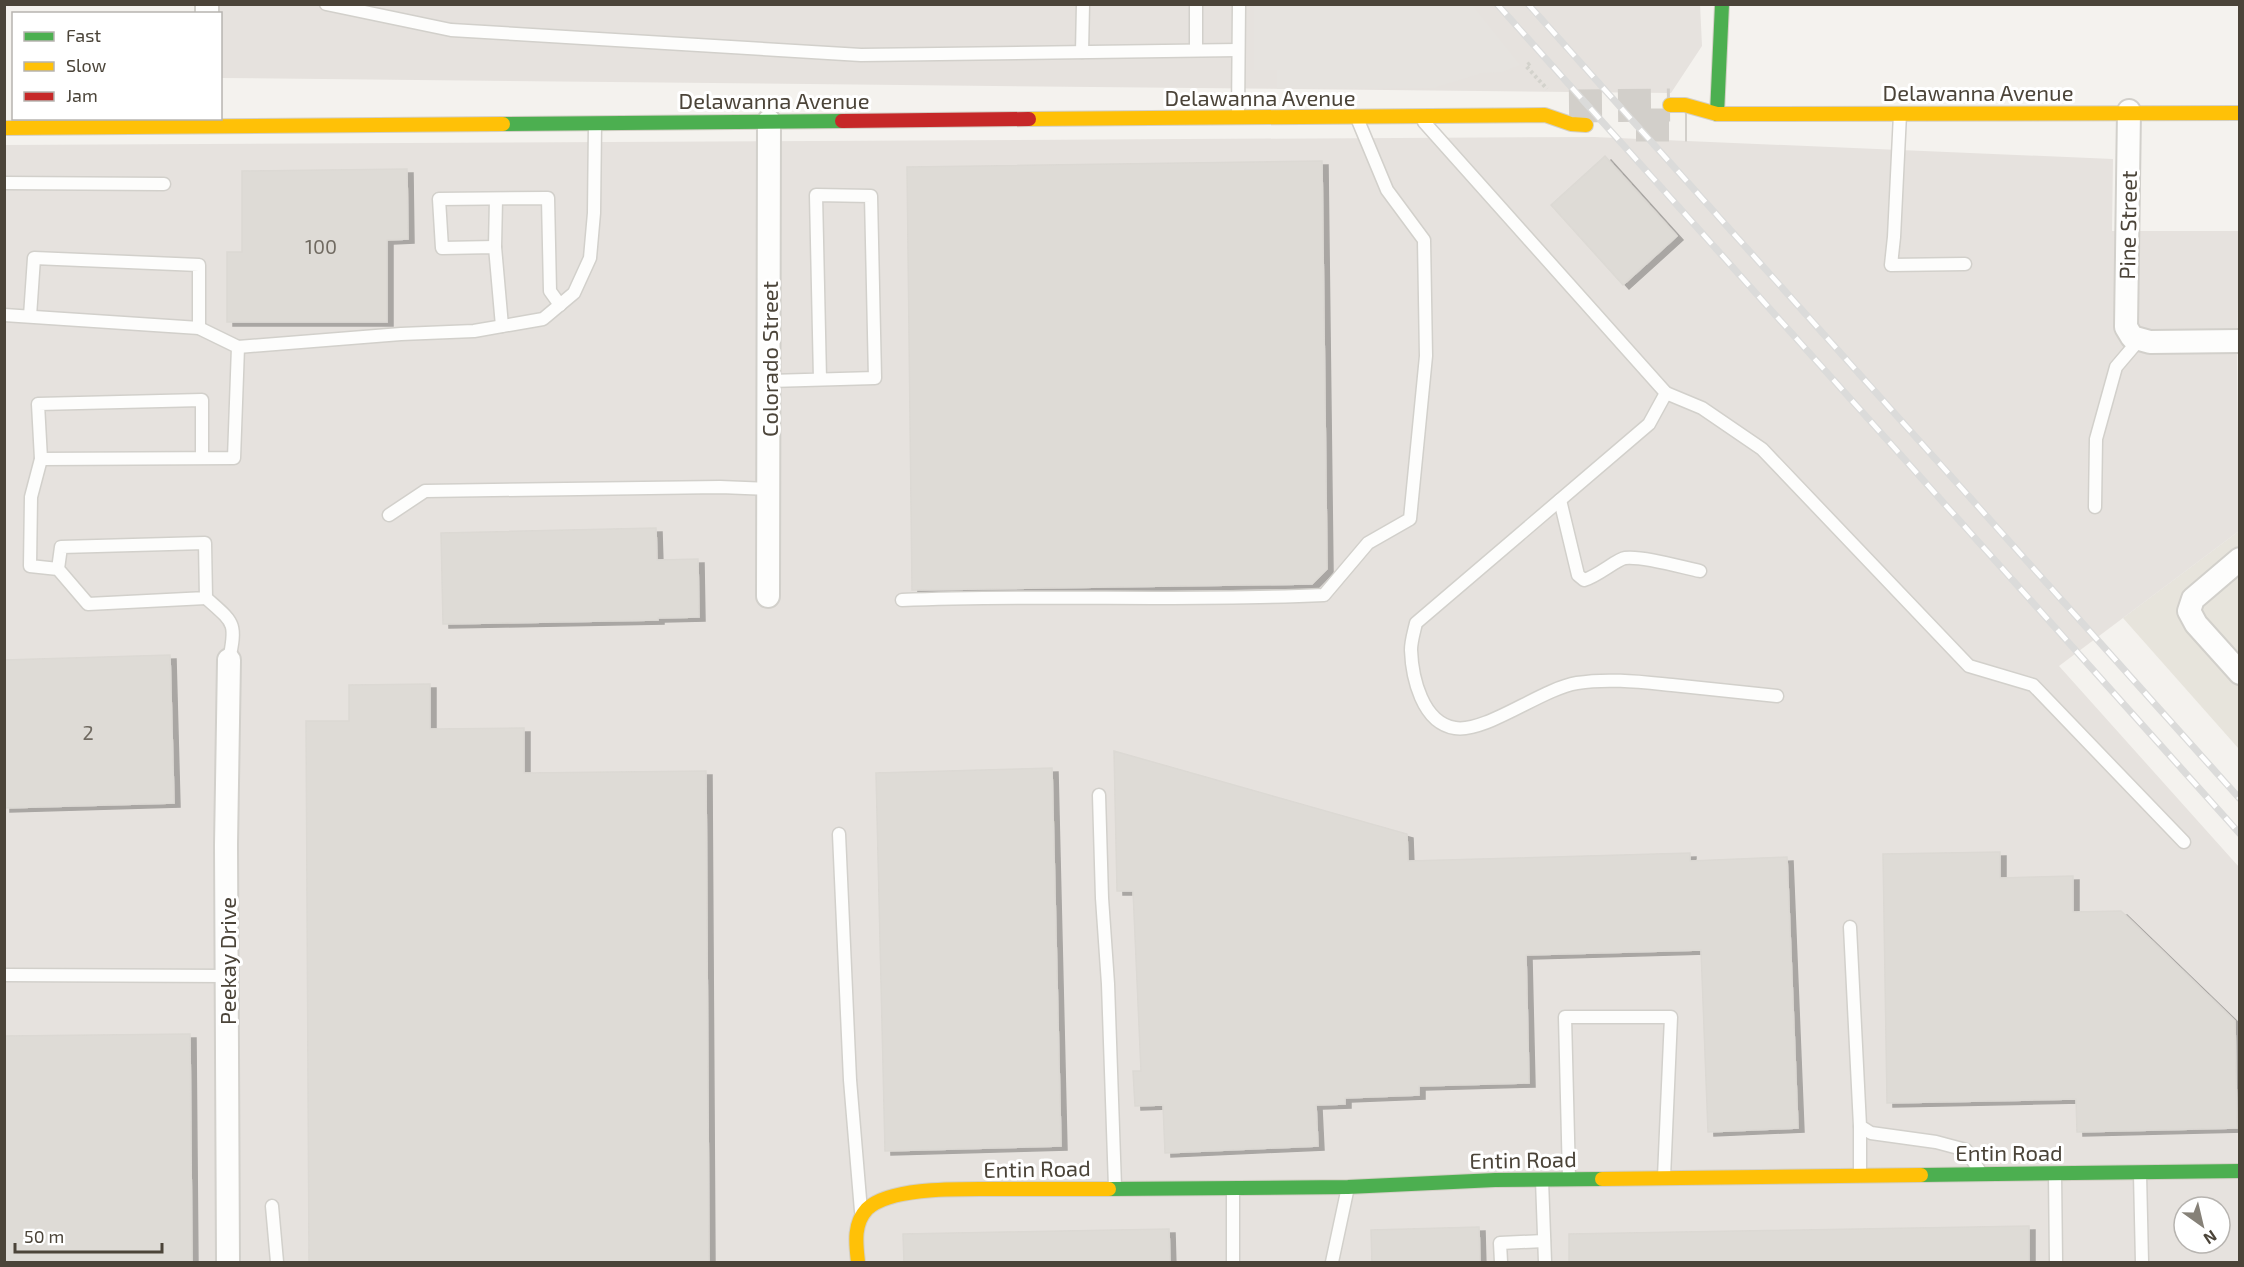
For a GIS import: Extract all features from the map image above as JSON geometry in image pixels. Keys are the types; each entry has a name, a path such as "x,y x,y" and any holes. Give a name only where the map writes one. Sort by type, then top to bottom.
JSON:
{"street":[{"path":"1717,114 1722,4"},
{"name":"Delawanna Avenue","path":"1670,105 1685,105 1717,114 2240,112"},
{"name":"Delawanna Avenue","path":"1545,116 1569,106"},
{"name":"Pine Street","path":"2128,111 2126,327 2135,339"},
{"name":"Delawanna Avenue","path":"1697,121 1717,114"},
{"name":"Delawanna Avenue","path":"4,128 207,122 595,123 1545,116 1571,124 1586,124"},
{"name":"Colorado Street","path":"768,596 769,121"},
{"path":"2135,339 2240,341"},
{"path":"2240,559 2193,599 2189,611 2196,624 2240,673"},
{"name":"Peekay Drive","path":"228,1263 229,660"},
{"name":"Entin Road","path":"862,1218 867,1208 886,1197 934,1190 1348,1187 1542,1179 2240,1171"},
{"path":"858,1263 857,1229 862,1218"}],"lane":[{"path":"326,4 451,30 861,55 1238,50"},
{"path":"1082,52 1083,4"},
{"path":"1196,4 1196,50"},
{"path":"1238,118 1239,4"},
{"path":"1900,113 1891,265 1965,264"},
{"path":"902,600 958,598 1242,599 1324,596 1368,543 1410,519 1426,356 1424,240 1387,190 1356,117"},
{"path":"1420,117 1666,393 1702,408 1761,449 1969,666 2032,685 2184,842"},
{"path":"4,315 199,328 238,347 401,334 474,331 543,319 574,293 590,258 594,213 595,123"},
{"path":"4,183 164,184"},
{"path":"770,381 875,378 871,196 816,195 820,379"},
{"path":"495,247 442,248 439,199 548,198 550,291 560,305"},
{"path":"496,199 495,247 502,326"},
{"path":"30,316 34,258 199,265 199,328"},
{"path":"2095,507 2096,439 2116,367 2135,339"},
{"path":"41,459 234,458 238,347"},
{"path":"1666,393 1649,424 1416,623 1411,648 1414,673 1421,697 1436,719 1454,728 1477,726 1549,691 1577,683 1641,682 1777,696"},
{"path":"202,458 202,400 38,404 41,459 31,497 30,566 58,569 88,604 206,598 229,618 235,632 229,660"},
{"path":"390,515 425,491 720,487 769,489"},
{"path":"1560,500 1578,574 1584,580 1607,570 1624,558 1700,571"},
{"path":"58,569 61,547 206,543 206,598"},
{"path":"1099,795 1115,1188"},
{"path":"839,834 850,1080 862,1218"},
{"path":"1850,927 1860,1126 1860,1174"},
{"path":"4,975 227,976"},
{"path":"1569,1179 1565,1017 1671,1017 1664,1177"},
{"path":"1860,1126 1871,1133 1936,1142 1966,1150 1981,1173"},
{"path":"2055,1173 2056,1263"},
{"path":"2140,1173 2142,1263"},
{"path":"1542,1179 1545,1263"},
{"path":"1233,1187 1233,1263"},
{"path":"1332,1263 1348,1187"},
{"path":"272,1206 277,1263"},
{"path":"1501,1263 1500,1242 1544,1241"}],"path":[{"path":"1530,63 1526,66 1554,96"}],"shaded area":[{"path":"1700,4 1702,46 1671,93 222,78 222,12 219,12 219,5"},
{"path":"1254,5 1472,5 1520,65 1502,72 1482,73 1433,88 1277,89 1277,70 1254,70"},
{"path":"1594,137 2113,159 2112,231 2239,231 2237,363 2239,531 2059,666 2239,867 2239,1262 5,1262 4,145"},
{"path":"2239,531 2239,749 2123,618"}],"building":[{"path":"1605,156 1677,236 1623,285 1551,205"},
{"path":"1322,161 1327,569 1312,584 912,590 907,167"},
{"path":"407,169 408,239 387,240 387,322 227,322 227,252 242,252 242,171"},
{"path":"656,528 657,560 698,559 699,617 658,618 658,620 443,624 441,533"},
{"path":"170,655 174,803 4,808 4,660"},
{"path":"430,684 430,729 524,728 524,773 706,771 709,1263 309,1263 306,721 349,721 349,685"},
{"path":"1114,751 1407,834 1408,861 1690,853 1690,861 1787,857 1798,1128 1708,1132 1701,950 1526,955 1529,1083 1419,1086 1419,1095 1345,1098 1345,1104 1316,1105 1318,1146 1165,1153 1163,1105 1135,1106 1133,1071 1141,1071 1133,891 1117,891"},
{"path":"1052,768 1061,1146 885,1151 876,773"},
{"path":"2000,852 2000,878 2073,876 2073,912 2121,911 2235,1021 2237,1128 2077,1132 2076,1099 1887,1103 1883,854"},
{"path":"190,1034 192,1263 4,1263 4,1036"},
{"path":"2029,1226 2029,1263 1569,1263 1569,1234"},
{"path":"1479,1227 1480,1263 1372,1263 1371,1230"},
{"path":"1169,1229 1170,1263 904,1263 903,1234"}],"tunnel":[{"path":"1569,106 1670,105"},
{"path":"1636,125 1687,125"}],"railway":[{"path":"1497,4 2240,834"},
{"path":"1528,4 2240,799"}],"traffic: fast":[{"path":"1717,114 1722,4"},
{"path":"503,124 842,121"},
{"path":"1921,1175 2240,1171"},
{"path":"1109,1189 1348,1187 1495,1180 1602,1179"}],"traffic: slow":[{"path":"1670,105 1685,105 1717,114 2240,113"},
{"path":"1029,119 1545,115 1571,124 1586,125"},
{"path":"4,128 503,124"},
{"path":"1602,1179 1921,1175"},
{"path":"858,1262 856,1234 859,1221 867,1209 879,1201 896,1195 957,1189 1109,1189"}],"traffic: jam":[{"path":"842,121 1029,119"}]}
